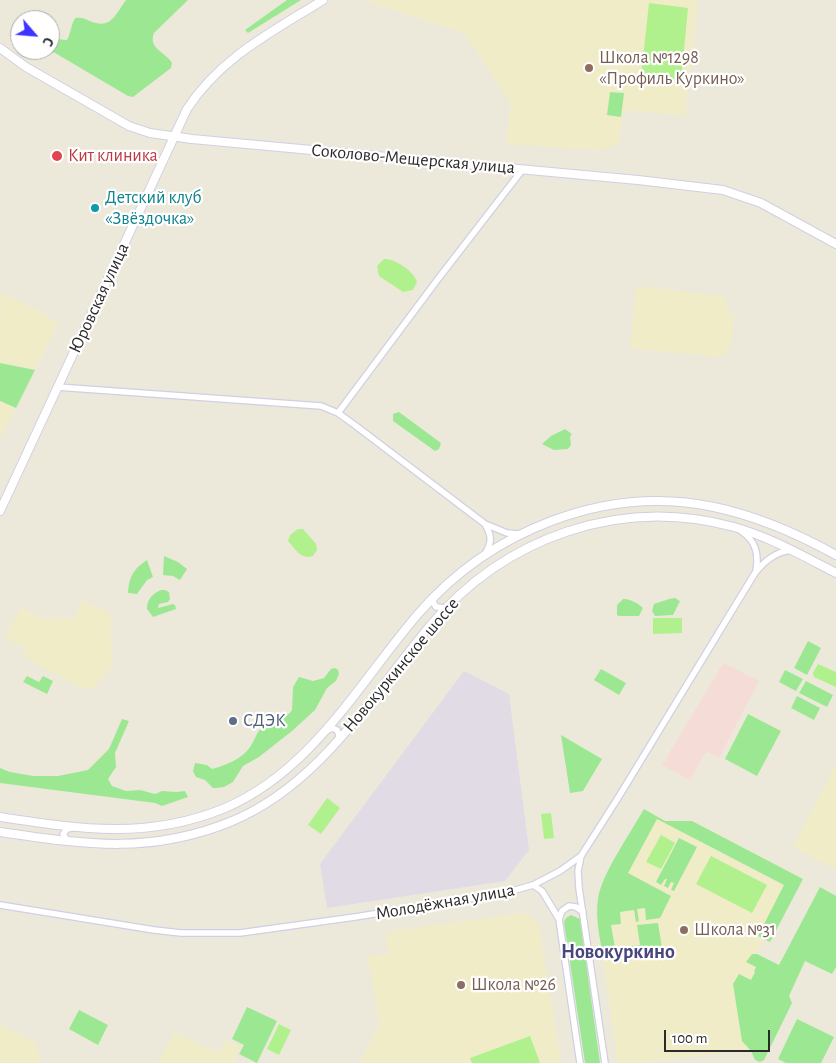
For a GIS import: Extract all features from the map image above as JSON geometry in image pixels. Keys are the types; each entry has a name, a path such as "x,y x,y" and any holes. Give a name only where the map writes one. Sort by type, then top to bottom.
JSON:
{"main road":[{"name":"Юровская улица","path":"0,511 173,137 197,93 242,51 323,0"},
{"name":"Соколово-Мещерская улица","path":"0,48 26,68 129,126 150,133 173,137 672,183 732,192 761,203 836,244"},
{"name":"Новокуркинское шоссе","path":"0,817 72,828 102,830 156,827 182,822 226,807 259,789 302,756 325,732 434,596 467,566 520,534 558,518 611,505 637,502 684,503 712,507 760,520 836,555"},
{"name":"Новокуркинское шоссе","path":"0,832 105,845 154,843 178,838 230,822 246,815 289,787 310,770 337,742 446,608 476,579 506,559 538,542 575,528 627,519 684,518 736,528 792,550 836,573"}],"street":[{"path":"338,413 523,169"},
{"path":"57,387 321,406 338,413 485,524 507,533 520,534"},
{"path":"485,524 491,535 491,542 485,554"},
{"name":"Молодёжная улица","path":"736,528 746,534 756,548 757,562 755,573"},
{"name":"Молодёжная улица","path":"0,905 154,930 180,933 240,933 485,896 518,890 533,885 560,871 581,856 755,573 761,565 774,555 792,550"},
{"path":"434,596 433,602 436,607 446,608"},
{"path":"325,732 332,728 337,730 339,735 337,742"},
{"path":"70,842 66,840 63,834 67,829 72,828"},
{"path":"581,856 578,871 604,1063"},
{"path":"533,885 542,891 559,919 580,1063"},
{"path":"559,919 562,911 569,906 576,907 583,912"}],"shaded area":[{"name":"Школа №1298 «Профиль Куркино»","path":"364,0 698,0 685,116 623,110 619,144 599,150 506,144 511,103 464,33"},
{"path":"637,286 724,298 728,304 728,313 735,314 731,342 727,352 719,357 630,348"},
{"path":"1,293 48,315 47,318 58,323 35,370 0,363"},
{"path":"0,401 16,408 0,438"},
{"path":"83,601 110,613 112,667 93,689 81,688 25,658 25,648 5,638 21,608 43,619 74,618"},
{"path":"726,664 759,681 719,758 706,752 690,780 662,765 722,665"},
{"path":"464,671 509,694 529,850 505,881 327,908 320,864"},
{"path":"836,764 836,869 793,847"},
{"name":"Школа №31","path":"644,809 665,821 692,821 797,875 754,958 758,961 766,1047 640,1063 618,1063 597,919 598,898 605,878"},
{"name":"Школа №26","path":"526,913 539,926 561,1063 360,1063 380,1023 368,957 389,954 386,932"},
{"path":"0,1025 36,1043 40,1063 0,1063"},
{"path":"174,1032 219,1054 226,1040 240,1046 234,1060 239,1063 159,1063"}],"green space":[{"path":"126,0 188,0 154,33 153,43 172,63 171,68 133,97 128,96 60,56 60,39 67,40 75,18 103,24 112,20"},
{"path":"287,0 301,0 248,33 245,30"},
{"path":"649,3 688,8 681,80 641,76"},
{"path":"610,92 624,93 621,117 607,115"},
{"path":"384,259 398,263 412,274 417,282 413,290 403,292 379,276 377,266"},
{"path":"0,363 35,370 16,408 0,401"},
{"path":"399,412 441,443 439,449 435,451 393,421 393,414"},
{"path":"565,429 572,434 570,437 571,445 568,449 554,450 542,444 551,436"},
{"path":"298,529 303,529 316,544 317,550 313,556 305,557 296,551 288,541 290,535"},
{"path":"164,556 178,562 187,569 180,580 173,576 163,575"},
{"path":"147,560 153,577 147,580 137,594 128,593 129,583 133,574"},
{"path":"161,590 169,592 170,599 168,602 159,604 158,608 173,604 176,609 153,617 147,609 148,602 153,595"},
{"path":"675,598 680,601 673,615 655,616 652,611 654,604"},
{"path":"623,599 631,600 642,606 643,608 639,616 617,615 617,605"},
{"path":"653,618 682,618 682,633 653,634"},
{"path":"808,641 821,648 807,675 794,668"},
{"path":"818,664 836,672 836,687 814,677 813,673"},
{"path":"335,668 339,674 336,681 327,688 315,710 259,757 243,766 233,782 224,787 213,788 205,780 196,777 193,771 195,763 207,765 212,769 233,761 247,751 265,724 289,713 292,710 293,687 299,677 313,681 324,678 331,669"},
{"path":"601,669 626,683 619,695 594,680"},
{"path":"785,670 803,679 796,691 779,682"},
{"path":"27,676 39,682 43,676 53,681 47,694 23,682"},
{"path":"806,681 833,695 827,707 799,693"},
{"path":"797,696 820,708 814,720 791,708"},
{"path":"748,714 781,731 757,776 725,759"},
{"path":"122,719 129,721 115,753 116,767 108,779 112,786 126,791 140,790 155,794 162,791 185,791 188,797 162,806 155,803 0,783 0,768 10,772 33,776 58,776 88,770 109,749"},
{"path":"561,735 602,759 583,791 570,793"},
{"path":"327,798 340,808 321,834 308,825"},
{"path":"644,809 665,821 692,821 803,879 770,942 758,936 784,885 657,819 628,873 671,896 660,918 646,920 645,908 637,909 639,921 636,922 634,910 620,912 621,924 611,925 615,948 640,945 637,925 658,923 662,948 603,957 597,913 600,889 610,866"},
{"path":"551,813 554,838 544,839 541,814"},
{"path":"661,835 675,843 661,869 646,862"},
{"path":"679,838 697,847 674,891 671,890 674,883 671,882 668,888 664,886 667,879 661,885 656,882"},
{"path":"711,856 767,885 752,913 696,884"},
{"path":"820,887 836,896 836,967 832,974 805,961 789,996 792,1003 764,1060 760,1062 755,1060 751,1051 742,1041 733,984 739,974 751,980 756,967 746,962 752,954 757,954 779,965"},
{"path":"571,915 580,919 600,1063 585,1063 564,922"},
{"path":"247,1007 277,1021 257,1063 239,1054 244,1045 232,1039"},
{"path":"79,1010 108,1025 98,1045 69,1029"},
{"path":"797,1019 834,1037 821,1063 786,1063 778,1059"},
{"path":"279,1024 291,1030 279,1055 267,1049"},
{"path":"530,1036 540,1063 472,1063 470,1058"}],"place":[{"name":"Школа №1298 «Профиль Куркино»","path":"589,68"},
{"name":"Кит клиника","path":"57,156"},
{"name":"Детский клуб «Звёздочка»","path":"95,208"},
{"name":"СДЭК","path":"233,721"},
{"name":"Школа №31","path":"684,930"},
{"name":"Школа №26","path":"461,985"}],"district":[{"name":"Новокуркино","path":"618,952"}]}
